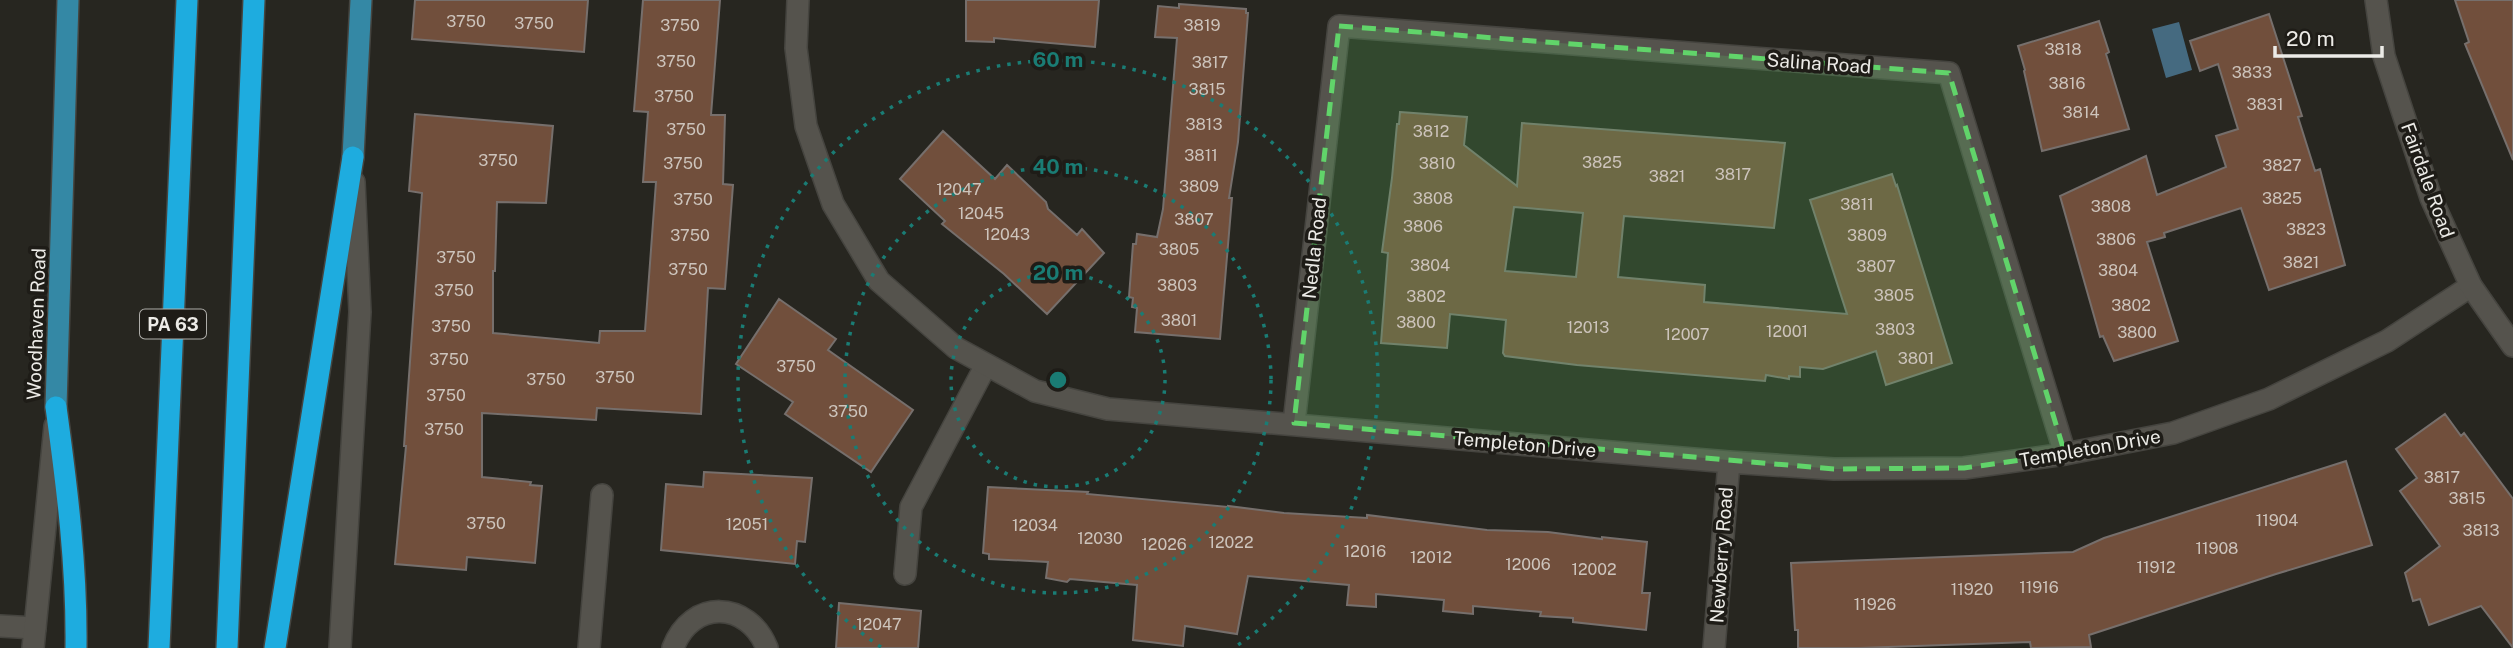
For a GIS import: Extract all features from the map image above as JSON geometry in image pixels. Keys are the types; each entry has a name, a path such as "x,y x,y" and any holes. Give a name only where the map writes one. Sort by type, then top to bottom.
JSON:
{"highway":[{"name":"PA 63","path":"159,648 187,0"},
{"path":"227,648 254,0"},
{"path":"275,648 353,157"},
{"path":"57,407 76,590 76,648"}],"main road":[{"name":"Woodhaven Road","path":"57,407 68,0"},
{"path":"353,157 361,0"}],"street":[{"name":"Templeton Drive","path":"798,0 796,48 806,126 832,204 879,281 956,348 986,365 1035,391 1108,409 1728,462 1834,469 1964,468 2065,454 2174,433 2269,399 2387,341 2471,286"},
{"name":"Fairdale Road","path":"2376,0 2384,56 2431,198 2471,286 2513,346"},
{"name":"Salina Road","path":"1334,72 1339,26 1949,73 2065,454"},
{"name":"Nedla Road","path":"1294,423 1334,72"},
{"path":"340,648 359,312 353,157"},
{"path":"905,574 911,507 986,365"},
{"name":"Woodhaven Road","path":"34,638 57,407"},
{"name":"Newberry Road","path":"1714,648 1728,462"},
{"path":"589,648 602,495"},
{"path":"673,648 677,636 699,617 713,612 727,612 741,616 752,624 761,634 767,648"},
{"path":"0,626 34,638"}],"highlighted area":[{"path":"1339,26 1949,73 2065,454 1964,468 1834,469 1294,423"}],"water":[{"path":"2179,22 2192,70 2166,78 2152,29"}],"building":[{"path":"415,0 588,0 584,52 412,39"},
{"path":"643,0 720,0 711,115 725,115 723,184 733,185 725,289 708,288 701,414 597,408 596,420 482,413 482,477 531,482 530,485 542,486 535,563 467,557 466,570 395,564 406,446 422,193 409,191 415,114 553,126 546,203 497,202 493,333 599,343 600,331 645,331 656,182 643,182 648,112 634,111"},
{"path":"966,0 1099,0 1095,47 994,38 994,42 966,41"},
{"path":"2455,0 2513,0 2513,160 2465,44 2469,42"},
{"path":"1179,4 1246,9 1248,13 1238,142 1229,198 1232,198 1220,339 1135,332 1137,308 1132,307 1133,298 1129,297 1133,244 1136,244 1137,234 1157,237 1163,209 1177,38 1155,37 1158,6 1179,8"},
{"path":"2269,14 2302,116 2298,117 2315,171 2320,169 2345,265 2269,290 2241,208 2164,233 2165,237 2147,242 2178,341 2114,361 2103,336 2100,337 2060,196 2146,156 2157,195 2226,167 2216,136 2238,129 2218,64 2200,71 2190,41"},
{"path":"2099,21 2129,129 2042,151 2018,46"},
{"path":"1400,112 1467,117 1464,145 1517,186 1522,123 1785,143 1774,228 1624,216 1618,277 1705,285 1704,302 1847,314 1810,200 1892,174 1952,363 1886,385 1876,351 1823,369 1800,367 1800,377 1789,376 1789,379 1766,375 1765,381 1577,365 1505,356 1506,320 1450,314 1447,348 1381,343 1388,253 1382,252","holes":["1514,207 1583,213 1576,277 1505,271"]},
{"path":"943,131 995,179 1007,165 1046,202 1048,209 1077,235 1082,229 1104,253 1047,314 1004,274 942,224 945,221 900,179"},
{"path":"779,299 836,339 828,350 913,410 871,472 785,414 793,402 736,364"},
{"path":"2445,414 2461,436 2464,433 2513,499 2513,648 2481,606 2429,625 2420,599 2413,601 2405,573 2440,546 2400,491 2417,478 2396,449"},
{"path":"2346,461 2372,545 2089,635 2091,647 2031,648 2030,642 1798,648 1791,563 2073,552 2104,538"},
{"path":"704,472 812,478 805,542 797,541 795,564 661,550 666,484 703,487"},
{"path":"988,487 1088,492 1087,494 1284,513 1367,518 1367,515 1487,530 1548,532 1647,542 1642,593 1650,593 1646,630 1573,622 1573,618 1540,616 1541,612 1473,606 1473,614 1443,611 1444,600 1376,594 1376,607 1347,605 1349,585 1248,576 1237,634 1185,626 1183,646 1133,640 1137,585 1070,579 1067,582 1046,578 1048,562 989,559 989,554 983,553"},
{"path":"839,603 921,611 918,648 836,648"}]}
